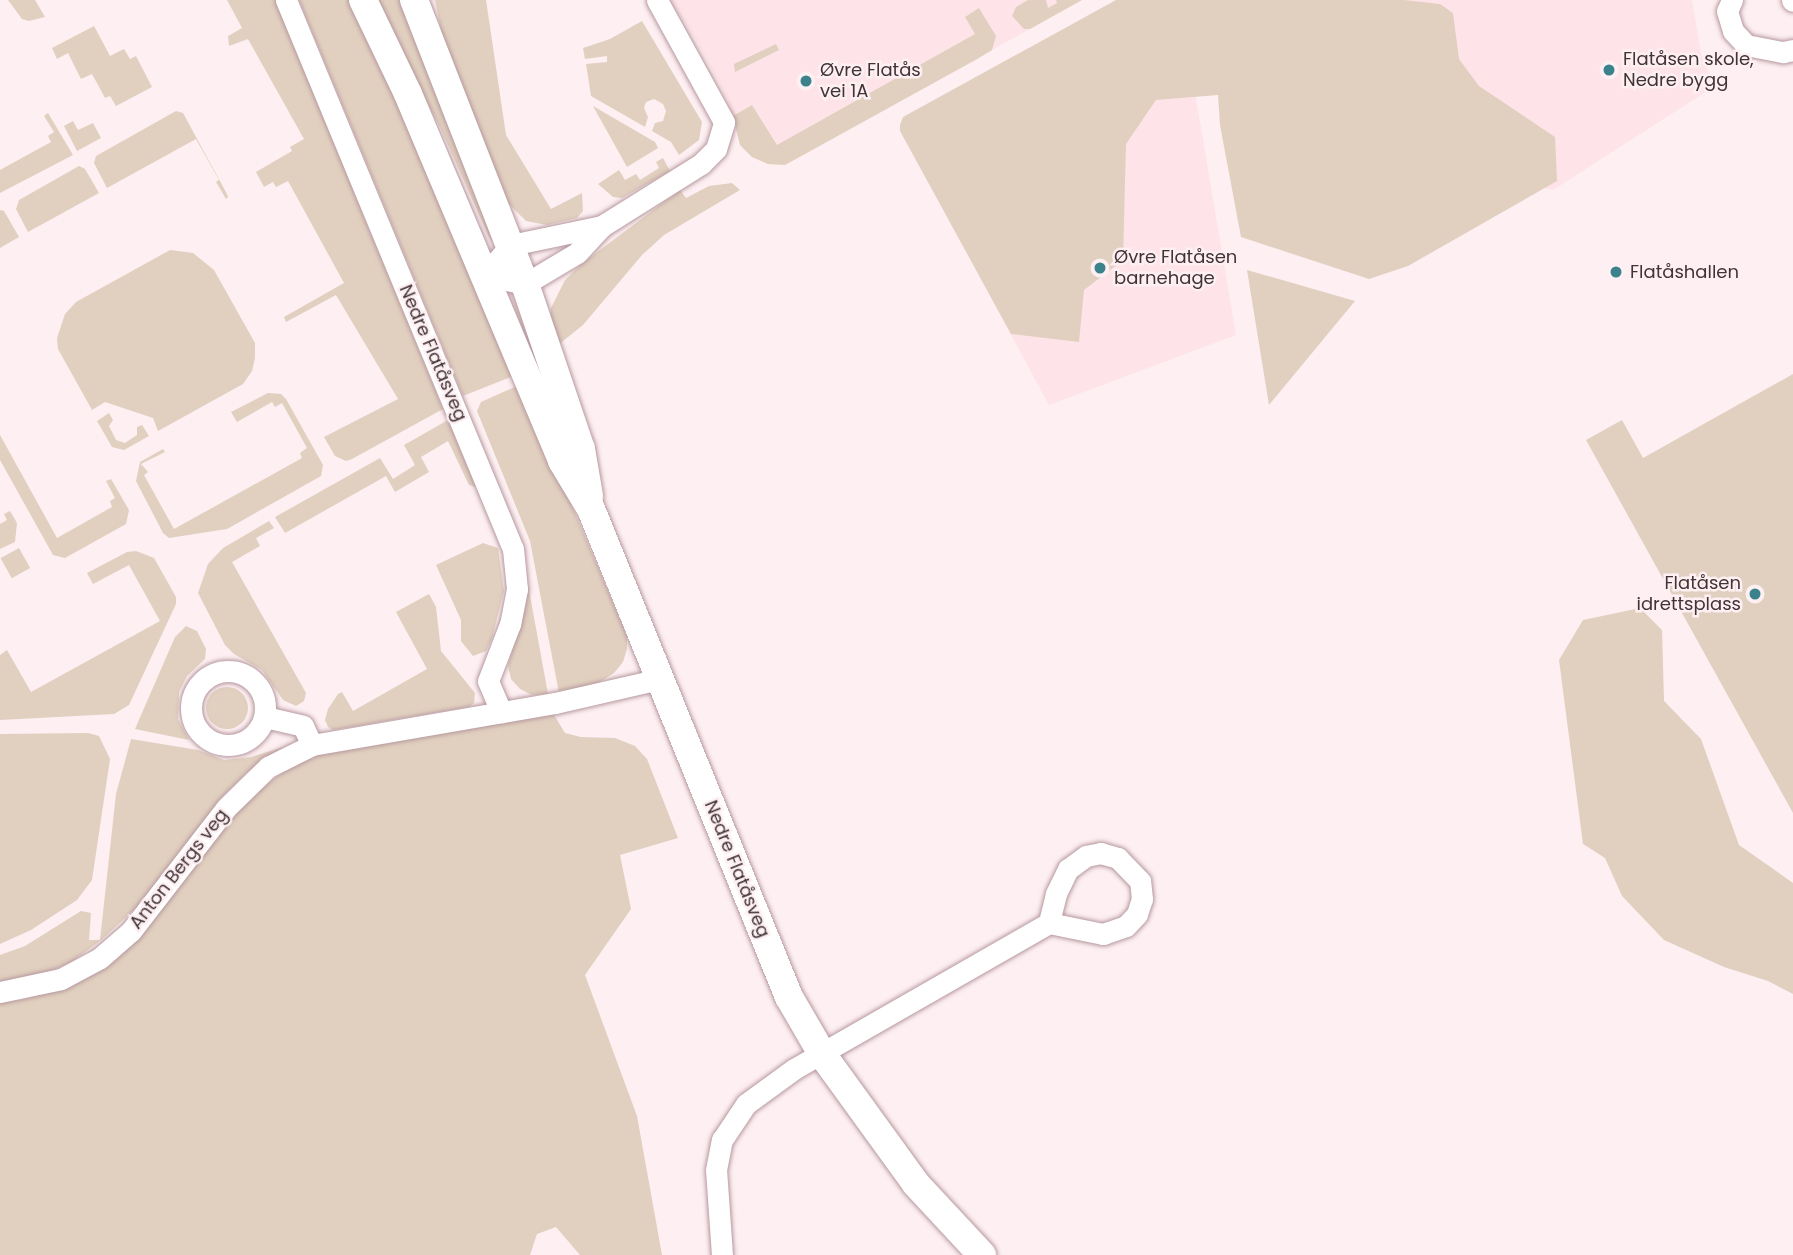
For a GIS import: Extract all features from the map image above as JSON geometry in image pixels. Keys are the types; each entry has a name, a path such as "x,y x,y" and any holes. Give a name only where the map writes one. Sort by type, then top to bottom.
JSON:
{"street":[{"name":"Nedre Flatåsveg","path":"286,0 513,549 517,589 510,624 488,681 500,712"},
{"name":"Nedre Flatåsveg","path":"363,0 408,94 506,329 581,449 592,509 789,997 822,1054 916,1184 982,1255"},
{"path":"602,226 511,245 484,275 525,284 577,253 602,226 701,164 716,149 723,135 724,122 657,0"},
{"path":"1732,0 1727,11 1733,31 1746,46 1783,52 1793,50"},
{"name":"Nedre Flatåsveg","path":"418,4 477,167 511,245 536,316 550,401"},
{"path":"265,717 303,726 312,745 500,712 660,679"},
{"name":"Anton Bergs veg","path":"0,992 61,979 100,958 131,931 226,808 268,767 312,745"},
{"path":"722,1255 716,1170 722,1140 746,1104 794,1069 1049,923 1103,934 1126,926 1139,907 1140,881 1118,858 1101,853 1086,856 1068,869 1056,894 1049,923"}],"shaded area":[{"path":"8,0 35,0 45,17 29,21 22,19"},
{"path":"227,0 275,0 443,409 346,461 335,456 324,437 398,399 336,295 286,322 284,317 344,283 288,181 276,187 273,182 264,187 256,172 292,151 290,147 304,139 248,39 229,46 228,36 242,28"},
{"path":"299,0 353,0 516,374 627,636 623,662 614,673 595,685 559,693 530,541 477,411 481,402 517,386 513,376 463,396"},
{"path":"372,0 404,0 498,248 489,237 440,127"},
{"path":"435,0 486,0 506,135 551,209 582,193 583,211 577,218 547,225 526,221 498,193 451,80"},
{"path":"670,0 1082,0 785,165 768,164 752,157 740,145 728,100 696,40"},
{"path":"1028,0 1046,0 1048,8 1057,3 1056,0 1082,0 1030,29 1024,29 1012,16 1016,7"},
{"path":"1116,0 1404,0 1440,4 1453,13 1459,59 1479,86 1555,137 1557,181 1408,266 1369,279 1241,237 1220,125 1218,95 1156,100 1126,144 1123,260 1084,290 1079,342 1011,334 900,131 900,125 903,117"},
{"path":"1297,0 1692,0 1701,54 1715,86 1553,190 1509,180"},
{"path":"979,8 996,36 992,50 979,58 785,165 768,164 752,157 740,145 733,116 752,105 777,145 975,34 965,17"},
{"path":"642,21 702,122 699,140 679,155 671,142 652,131 655,123 663,121 666,111 663,104 654,99 646,102 644,108 648,117 645,127 591,96 586,64 607,62 607,56 585,59 583,48 610,39"},
{"path":"94,26 110,56 124,49 130,59 136,56 152,87 116,106 110,96 105,98 92,74 81,79 68,53 57,59 52,48"},
{"path":"776,44 779,50 735,72 734,64"},
{"name":"Øvre Flatåsen barnehage","path":"1190,63 1236,335 1049,405 939,202"},
{"path":"593,106 655,142 658,148 627,167"},
{"path":"176,111 183,113 227,194 228,197 226,199 216,182 219,180 196,139 107,188 94,163 96,156"},
{"path":"48,113 73,155 0,193 0,170 51,142 48,136 54,132 44,116"},
{"path":"73,121 78,130 93,123 101,138 77,151 64,126"},
{"path":"663,158 670,171 622,198 613,197 598,184 619,170 625,180 636,174 640,180 659,168 656,162"},
{"path":"79,166 85,169 99,193 28,232 16,209 19,200"},
{"path":"732,183 740,190 664,235 642,255 583,325 558,345 550,320 551,308 565,280 580,265 680,190 686,198 709,186"},
{"path":"0,210 4,211 19,237 0,248"},
{"path":"170,250 193,253 214,270 255,343 255,358 252,371 243,384 158,431 153,418 105,402 92,410 58,349 57,338 65,314 76,302"},
{"path":"1247,270 1355,301 1269,405"},
{"name":"Flatåsen idrettsplass","path":"1793,374 1793,813 1586,440 1622,420 1643,458"},
{"path":"268,393 281,394 286,399 323,465 321,476 227,529 169,538 163,533 136,481 140,462 163,449 165,452 141,464 148,472 144,475 174,529 302,458 300,453 307,448 282,403 275,407 272,402 237,422 231,412"},
{"path":"109,413 113,420 109,426 116,440 125,443 137,435 137,427 142,425 149,436 124,450 112,447 97,421"},
{"path":"448,420 476,487 469,485 448,441 421,457 429,472 395,492 386,476 285,533 275,517 380,458 393,479 415,465 404,445"},
{"path":"0,435 57,538 112,507 110,501 115,498 106,481 111,479 129,510 126,524 65,558 53,555 0,460"},
{"path":"10,511 17,523 15,542 0,549 0,524 7,520 4,514"},
{"path":"269,521 274,528 256,538 260,546 232,562 306,693 304,701 296,706 283,700 262,670 234,654 225,645 198,593 208,564 223,548"},
{"path":"483,543 498,548 504,591 486,651 473,656 461,641 461,620 436,565"},
{"path":"19,548 30,568 12,578 1,558"},
{"path":"136,551 154,558 176,597 176,604 129,705 114,714 0,720 0,655 7,650 31,692 160,621 129,565 93,584 87,573 127,552"},
{"path":"527,579 548,694 532,695 520,689 511,679 508,666 525,602"},
{"path":"429,594 436,607 441,651 475,693 474,703 469,707 333,730 328,727 325,720 328,709 338,694 342,692 353,711 427,669 396,612"},
{"path":"1640,608 1662,630 1664,701 1701,739 1739,845 1793,883 1793,994 1768,981 1724,967 1664,940 1622,896 1605,858 1583,844 1559,660 1583,620"},
{"path":"186,626 197,631 206,649 205,659 187,676 179,692 178,719 189,740 135,729 175,637"},
{"path":"227,687 242,693 248,708 242,723 227,729 212,723 206,708 212,693"},
{"path":"553,713 565,733 581,737 615,738 635,746 647,759 678,838 620,855 631,909 585,975 637,1116 662,1255 580,1255 556,1227 537,1234 530,1255 0,1255 0,1001 21,1000 65,987 95,973 116,958 155,918 242,804 288,768 326,752"},
{"path":"88,733 99,736 110,759 92,880 77,900 31,930 0,944 0,734"},
{"path":"131,739 198,750 224,760 251,757 283,747 246,773 223,796 138,906 100,941 71,962 51,971 0,982 0,955 25,946 81,911 91,913 89,940 100,940 116,794"}],"place":[{"name":"Flatåsen skole, Nedre bygg","path":"1609,70"},
{"name":"Øvre Flatås vei 1A","path":"806,81"},
{"name":"Øvre Flatåsen barnehage","path":"1100,268"},
{"name":"Flatåshallen","path":"1616,272"},
{"name":"Flatåsen idrettsplass","path":"1755,594"}]}
